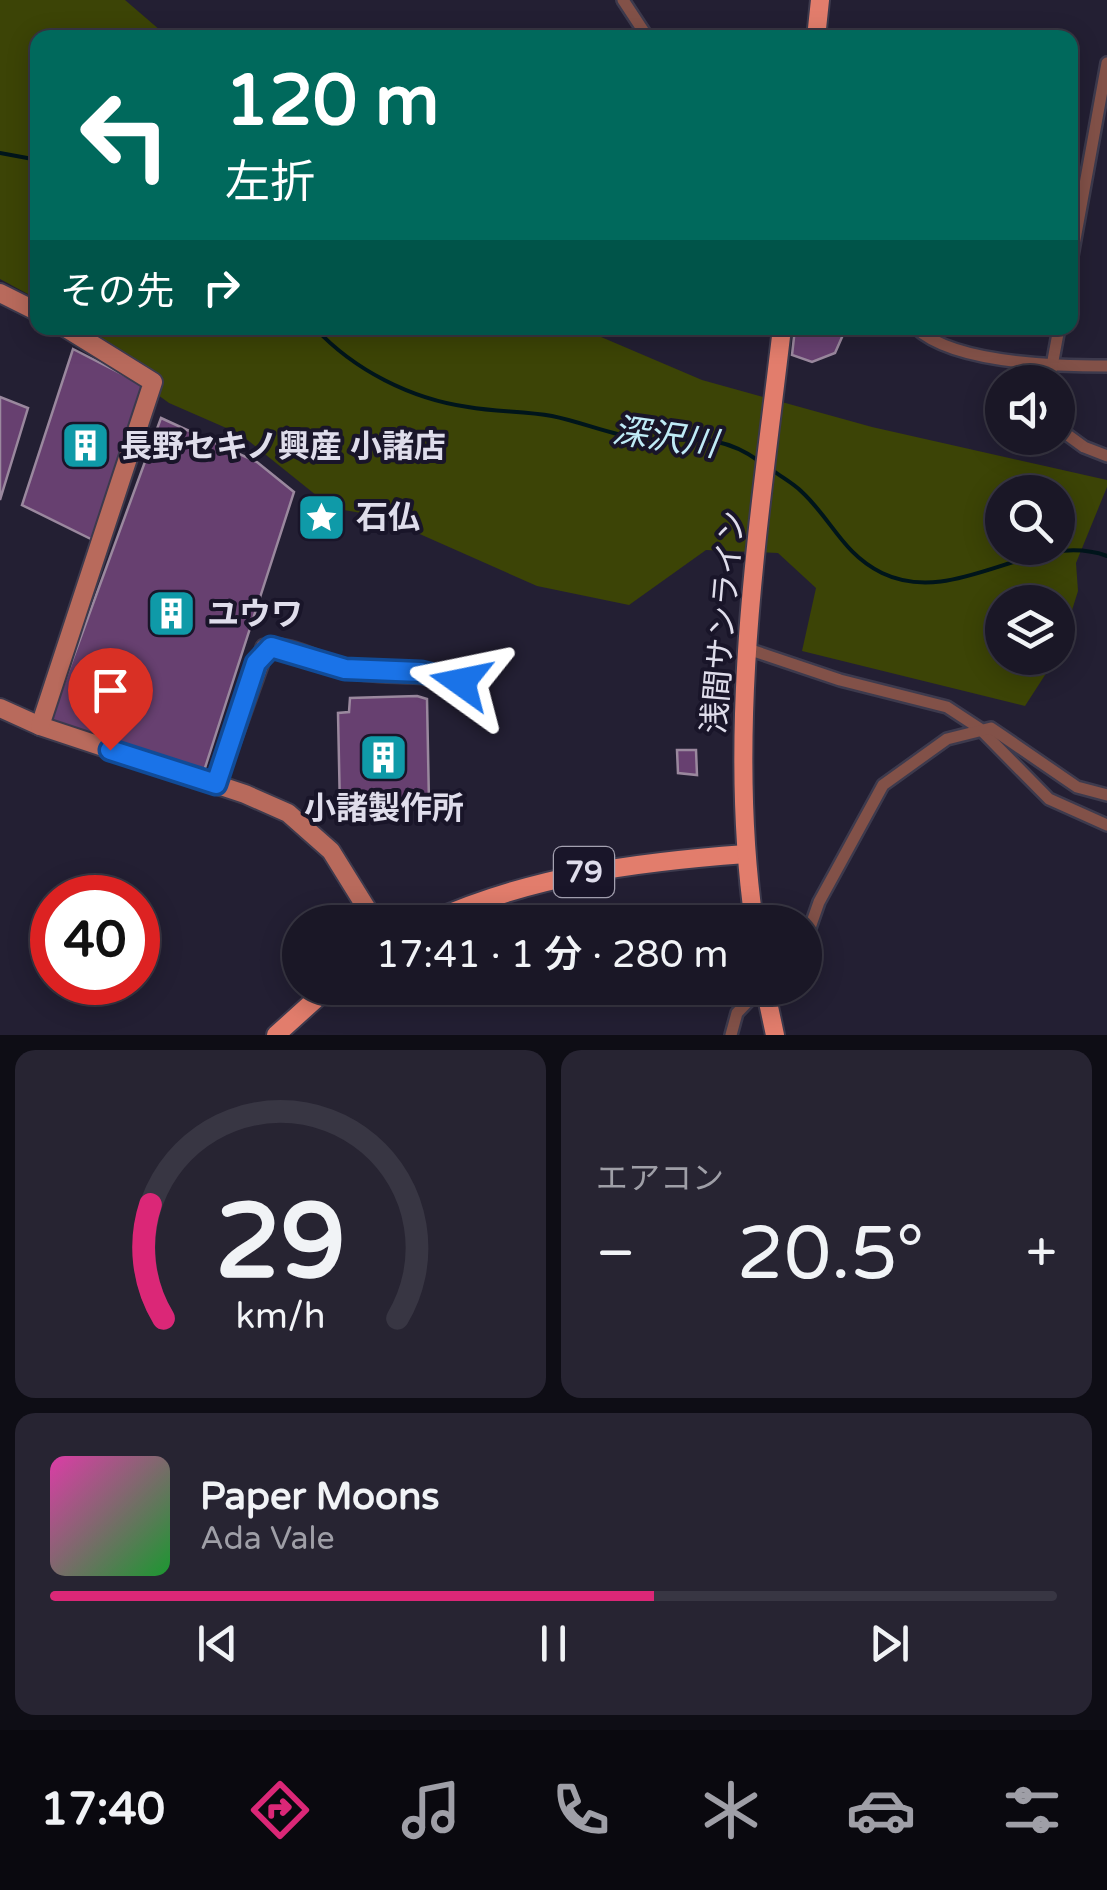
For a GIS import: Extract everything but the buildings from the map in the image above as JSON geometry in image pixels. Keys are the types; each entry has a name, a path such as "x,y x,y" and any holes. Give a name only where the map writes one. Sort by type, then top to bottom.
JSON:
{"main road":[{"path":"817,30 820,0"},
{"name":"浅間サンライン","path":"752,905 742,736 781,335"},
{"name":"79","path":"470,905 578,874 746,854"},
{"path":"276,1035 309,1005"},
{"path":"767,1005 775,1035"}],"street":[{"path":"623,0 643,30"},
{"path":"1078,223 1107,63"},
{"path":"0,293 30,308"},
{"path":"40,726 154,382 77,335"},
{"path":"926,335 943,346 1052,365 1058,335"},
{"path":"1075,365 1107,366"},
{"path":"1075,440 1107,456"},
{"path":"216,784 256,663 266,648 278,647 345,669 421,672 461,682"},
{"path":"748,649 840,680 947,707 979,728 1049,800 1107,825"},
{"path":"0,708 40,726 269,803 317,835 365,905"},
{"path":"818,905 883,786 947,739 991,728 1077,787 1107,795"},
{"path":"731,1035 737,1013 745,1005"}],"green space":[{"path":"0,0 125,0 160,30 30,30 30,295 0,279"},
{"path":"96,335 596,335 702,380 985,455 1107,480 1107,487 1076,563 1075,601 1075,585 985,585 985,675 1045,675 1025,706 802,651 816,588 778,553 706,550 629,605 537,586 379,516 332,508 240,434 169,403 147,387"}],"waterway":[{"name":"深沢川","path":"0,153 30,159"},
{"name":"深沢川","path":"322,335 366,369 426,397 479,409 552,416 642,439 715,441 759,461"},
{"name":"深沢川","path":"771,469 802,492 857,556 882,573 910,581 938,582 1051,552 1079,550 1107,556"}],"place":[{"name":"長野セキノ興産 小諸店","path":"85,446"},
{"name":"石仏","path":"321,517"},
{"name":"ユウワ","path":"172,614"},
{"name":"小諸製作所","path":"384,758"}],"route":[{"path":"110,750 216,784 256,663 271,647 345,669 434,673 461,682"}]}
